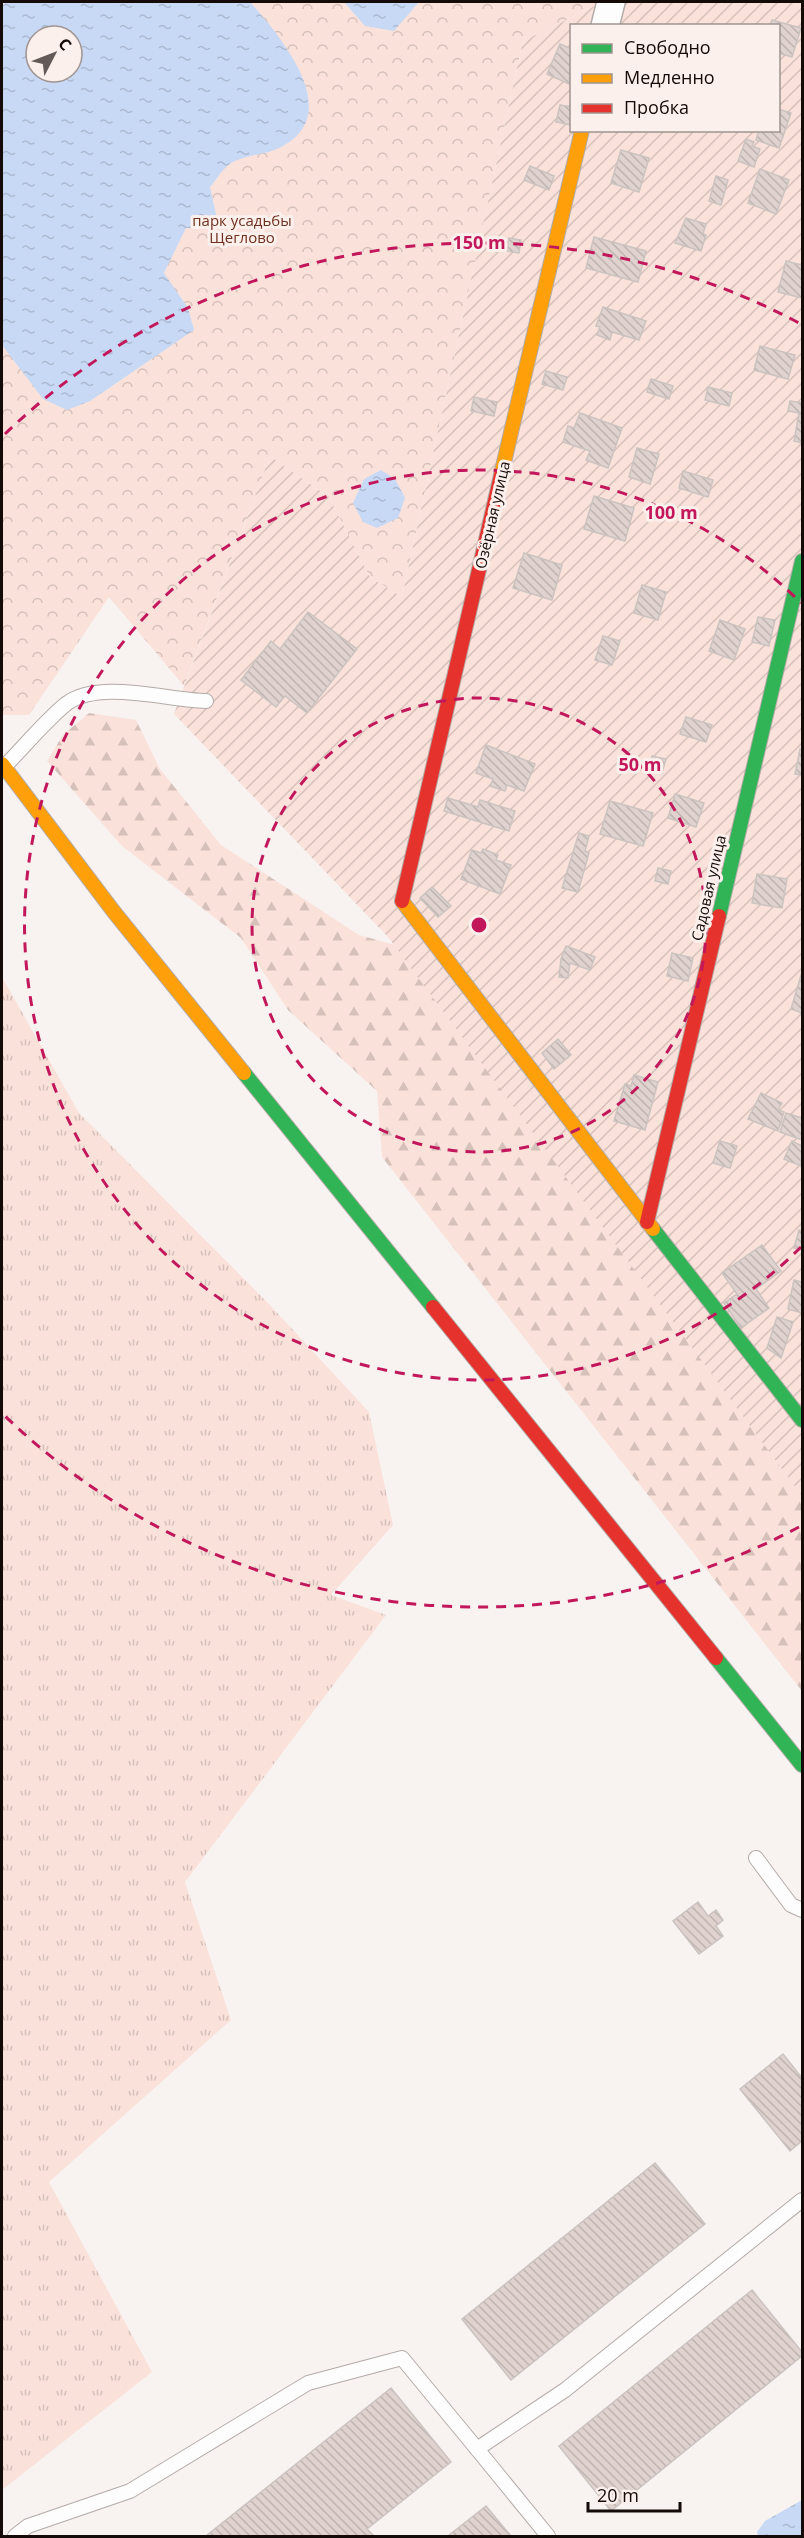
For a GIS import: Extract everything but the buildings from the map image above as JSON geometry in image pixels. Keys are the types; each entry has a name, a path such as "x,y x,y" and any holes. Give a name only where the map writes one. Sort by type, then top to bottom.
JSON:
{"street":[{"path":"606,24 611,2"},
{"name":"Озёрная улица","path":"582,132 402,899 647,1222"},
{"name":"Садовая улица","path":"647,1222 802,561"},
{"path":"3,765 121,920 802,1765"},
{"path":"647,1222 802,1420"}],"lane":[{"path":"3,765 67,703 102,690 177,700 206,701"},
{"path":"756,1858 791,1905 802,1910"},
{"path":"477,2449 565,2390 802,2200"},
{"path":"15,2536 28,2526 130,2491 308,2383 402,2358 548,2536"}],"green space":[{"name":"парк усадьбы Щеглово","path":"2,2 603,2 523,41 402,597 370,577 329,497 270,456 184,686 109,597 29,715 2,715"},
{"path":"603,2 802,2 802,1496 388,937 174,714 270,456 329,497 370,577 402,597 523,41"},
{"path":"89,713 136,720 160,769 221,845 359,935 413,950 802,1453 802,1691 382,1157 377,1091 288,1010 241,938 122,846 47,761 63,735"},
{"path":"2,977 79,1113 268,1303 369,1412 393,1525 331,1595 386,1615 185,1882 231,2020 49,2182 152,2372 2,2490"}],"water":[{"path":"6,2 250,2 277,34 301,74 308,94 308,114 301,131 283,146 231,163 220,174 210,187 219,228 186,228 164,273 188,308 194,330 90,401 67,410 43,399 2,345 2,6"},
{"path":"344,2 419,2 394,31 365,26"},
{"path":"381,470 395,479 405,498 398,518 377,528 363,522 353,503 364,479"},
{"path":"802,2500 802,2536 758,2536 757,2532 765,2521"}],"traffic: fast":[{"path":"719,916 802,561"},
{"path":"244,1073 433,1307"},
{"path":"653,1229 802,1420"},
{"path":"716,1658 802,1765"}],"traffic: slow":[{"path":"501,475 582,132"},
{"path":"2,764 114,912 244,1073"},
{"path":"402,901 653,1229"}],"traffic: jam":[{"path":"402,901 501,475"},
{"path":"647,1222 719,916"},
{"path":"433,1307 716,1658"}]}
